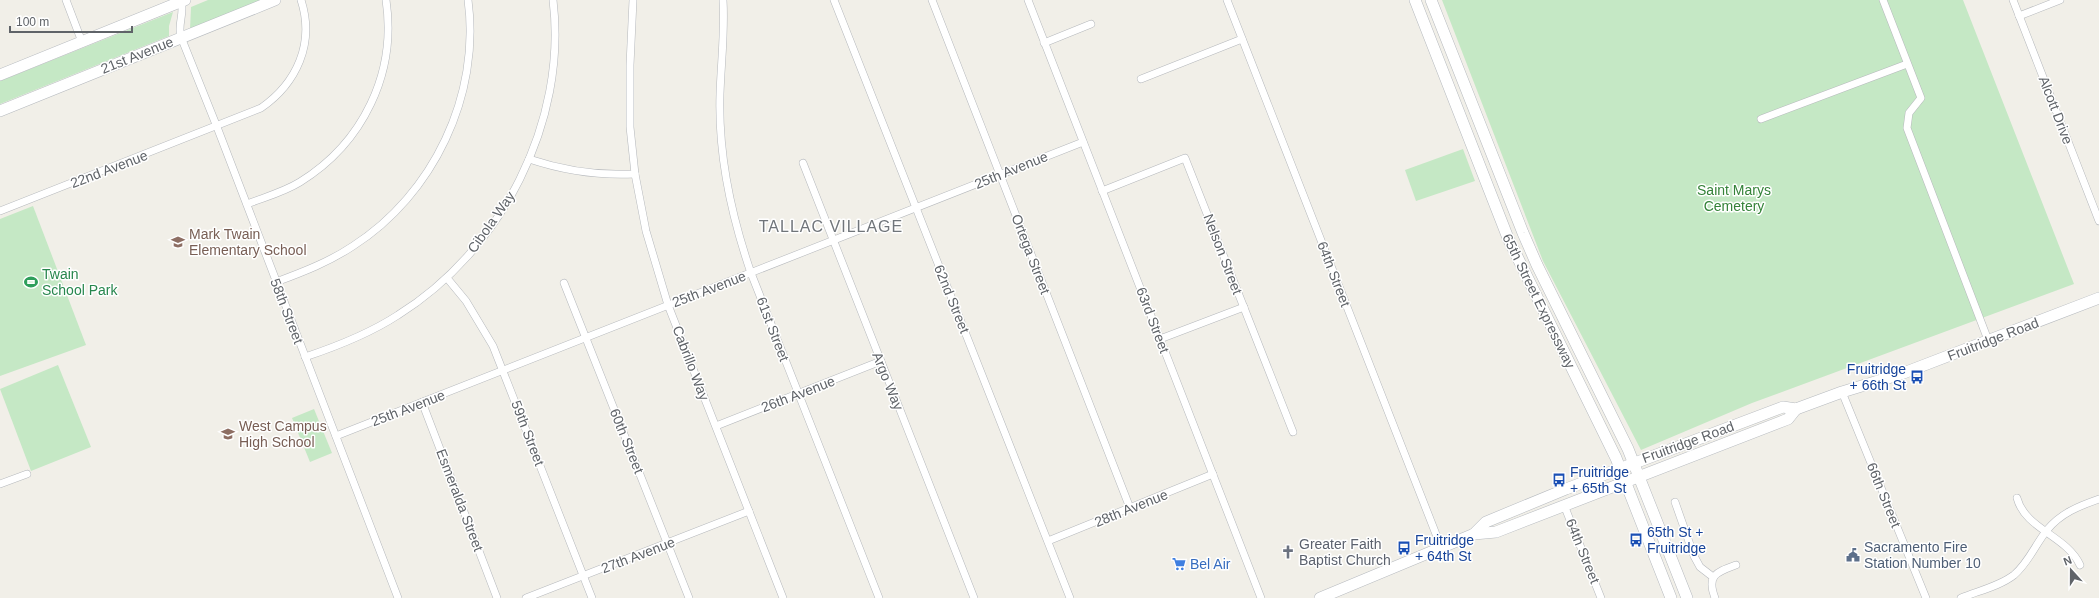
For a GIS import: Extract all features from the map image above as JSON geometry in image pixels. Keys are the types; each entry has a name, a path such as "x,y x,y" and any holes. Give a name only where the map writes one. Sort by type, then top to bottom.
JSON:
{"main road":[{"path":"0,75 183,0"},
{"name":"21st Avenue","path":"0,111 275,0"},
{"name":"65th Street Expressway","path":"1415,0 1508,238 1620,468 1671,598"},
{"name":"65th Street Expressway","path":"1431,0 1534,258 1634,462 1687,598"},
{"name":"Fruitridge Road","path":"1474,534 1486,522 1634,462 1783,407 1796,409 1842,392 1901,374 2099,298"},
{"name":"Fruitridge Road","path":"1320,598 1474,534 1496,532 1788,419 1796,409"}],"street":[{"path":"66,0 82,42"},
{"name":"58th Street","path":"183,0 180,30 181,37 247,204 398,598"},
{"name":"22nd Avenue","path":"0,211 217,127 261,108 273,100 290,81 300,61 304,48 306,24 301,0"},
{"path":"247,204 280,192 315,173 340,150 359,126 375,96 386,57 388,38 386,0"},
{"path":"276,282 313,268 354,246 390,218 420,184 443,145 461,98 469,54 470,31 468,0"},
{"name":"Cibola Way","path":"305,357 352,341 373,330 423,298 447,278 474,249 493,225 506,205 529,159 541,124 550,83 555,30 553,0"},
{"name":"Cabrillo Way","path":"633,0 629,96 635,174 646,231 668,305 783,598"},
{"name":"61st Street","path":"723,0 720,95 723,161 736,226 751,273 879,598"},
{"name":"62nd Street","path":"834,0 1070,598"},
{"name":"Ortega Street","path":"932,0 1130,508"},
{"name":"63rd Street","path":"1028,0 1261,598"},
{"name":"64th Street","path":"1227,0 1441,547"},
{"path":"1883,0 1921,98 1909,112 1907,128 1988,340"},
{"name":"Alcott Drive","path":"2013,0 2099,221"},
{"path":"2020,16 2060,0"},
{"path":"1044,43 1091,24"},
{"path":"1141,79 1242,39"},
{"path":"1762,120 1908,64"},
{"name":"25th Avenue","path":"336,436 1083,142"},
{"name":"Nelson Street","path":"1102,191 1186,158 1292,432"},
{"path":"529,159 553,167 590,174 635,174"},
{"name":"Argo Way","path":"803,163 974,598"},
{"name":"59th Street","path":"447,278 480,323 504,370 592,598"},
{"name":"60th Street","path":"564,283 689,598"},
{"path":"1160,339 1244,307"},
{"name":"26th Avenue","path":"716,426 881,361"},
{"name":"66th Street","path":"1842,392 1926,598"},
{"name":"Esmeralda Street","path":"422,402 497,598"},
{"path":"0,484 27,474"},
{"name":"28th Avenue","path":"1048,541 1213,474"},
{"path":"2017,498 2020,509 2026,516 2047,530 2070,550 2080,565"},
{"path":"1961,598 2013,576 2030,558 2047,530 2068,511 2099,498"},
{"path":"1675,502 1694,556 1700,567 1713,577"},
{"name":"64th Street","path":"1564,505 1601,598"},
{"name":"27th Avenue","path":"526,598 749,511"},
{"path":"1714,598 1710,586 1713,577 1718,571 1736,565"}],"green space":[{"path":"208,0 265,0 190,30 191,7"},
{"name":"Saint Marys Cemetery","path":"1442,0 1963,0 2074,284 1752,403 1641,450 1543,261"},
{"path":"173,12 169,26 169,36 0,104 0,81"},
{"path":"1463,149 1475,181 1416,201 1405,170"},
{"name":"Twain School Park","path":"33,206 86,345 0,376 0,219"},
{"path":"58,365 91,447 31,471 0,389"},
{"path":"314,409 332,453 310,462 292,418"}],"place":[{"name":"Mark Twain Elementary School","path":"178,242"},
{"name":"Twain School Park","path":"31,282"},
{"name":"Fruitridge + 66th St","path":"1917,377"},
{"name":"West Campus High School","path":"228,434"},
{"name":"Fruitridge + 65th St","path":"1559,480"},
{"name":"65th St + Fruitridge","path":"1636,540"},
{"name":"Fruitridge + 64th St","path":"1404,548"},
{"name":"Greater Faith Baptist Church","path":"1288,552"},
{"name":"Sacramento Fire Station Number 10","path":"1853,555"},
{"name":"Bel Air","path":"1179,564"}],"district":[{"name":"TALLAC VILLAGE","path":"831,226"}]}
